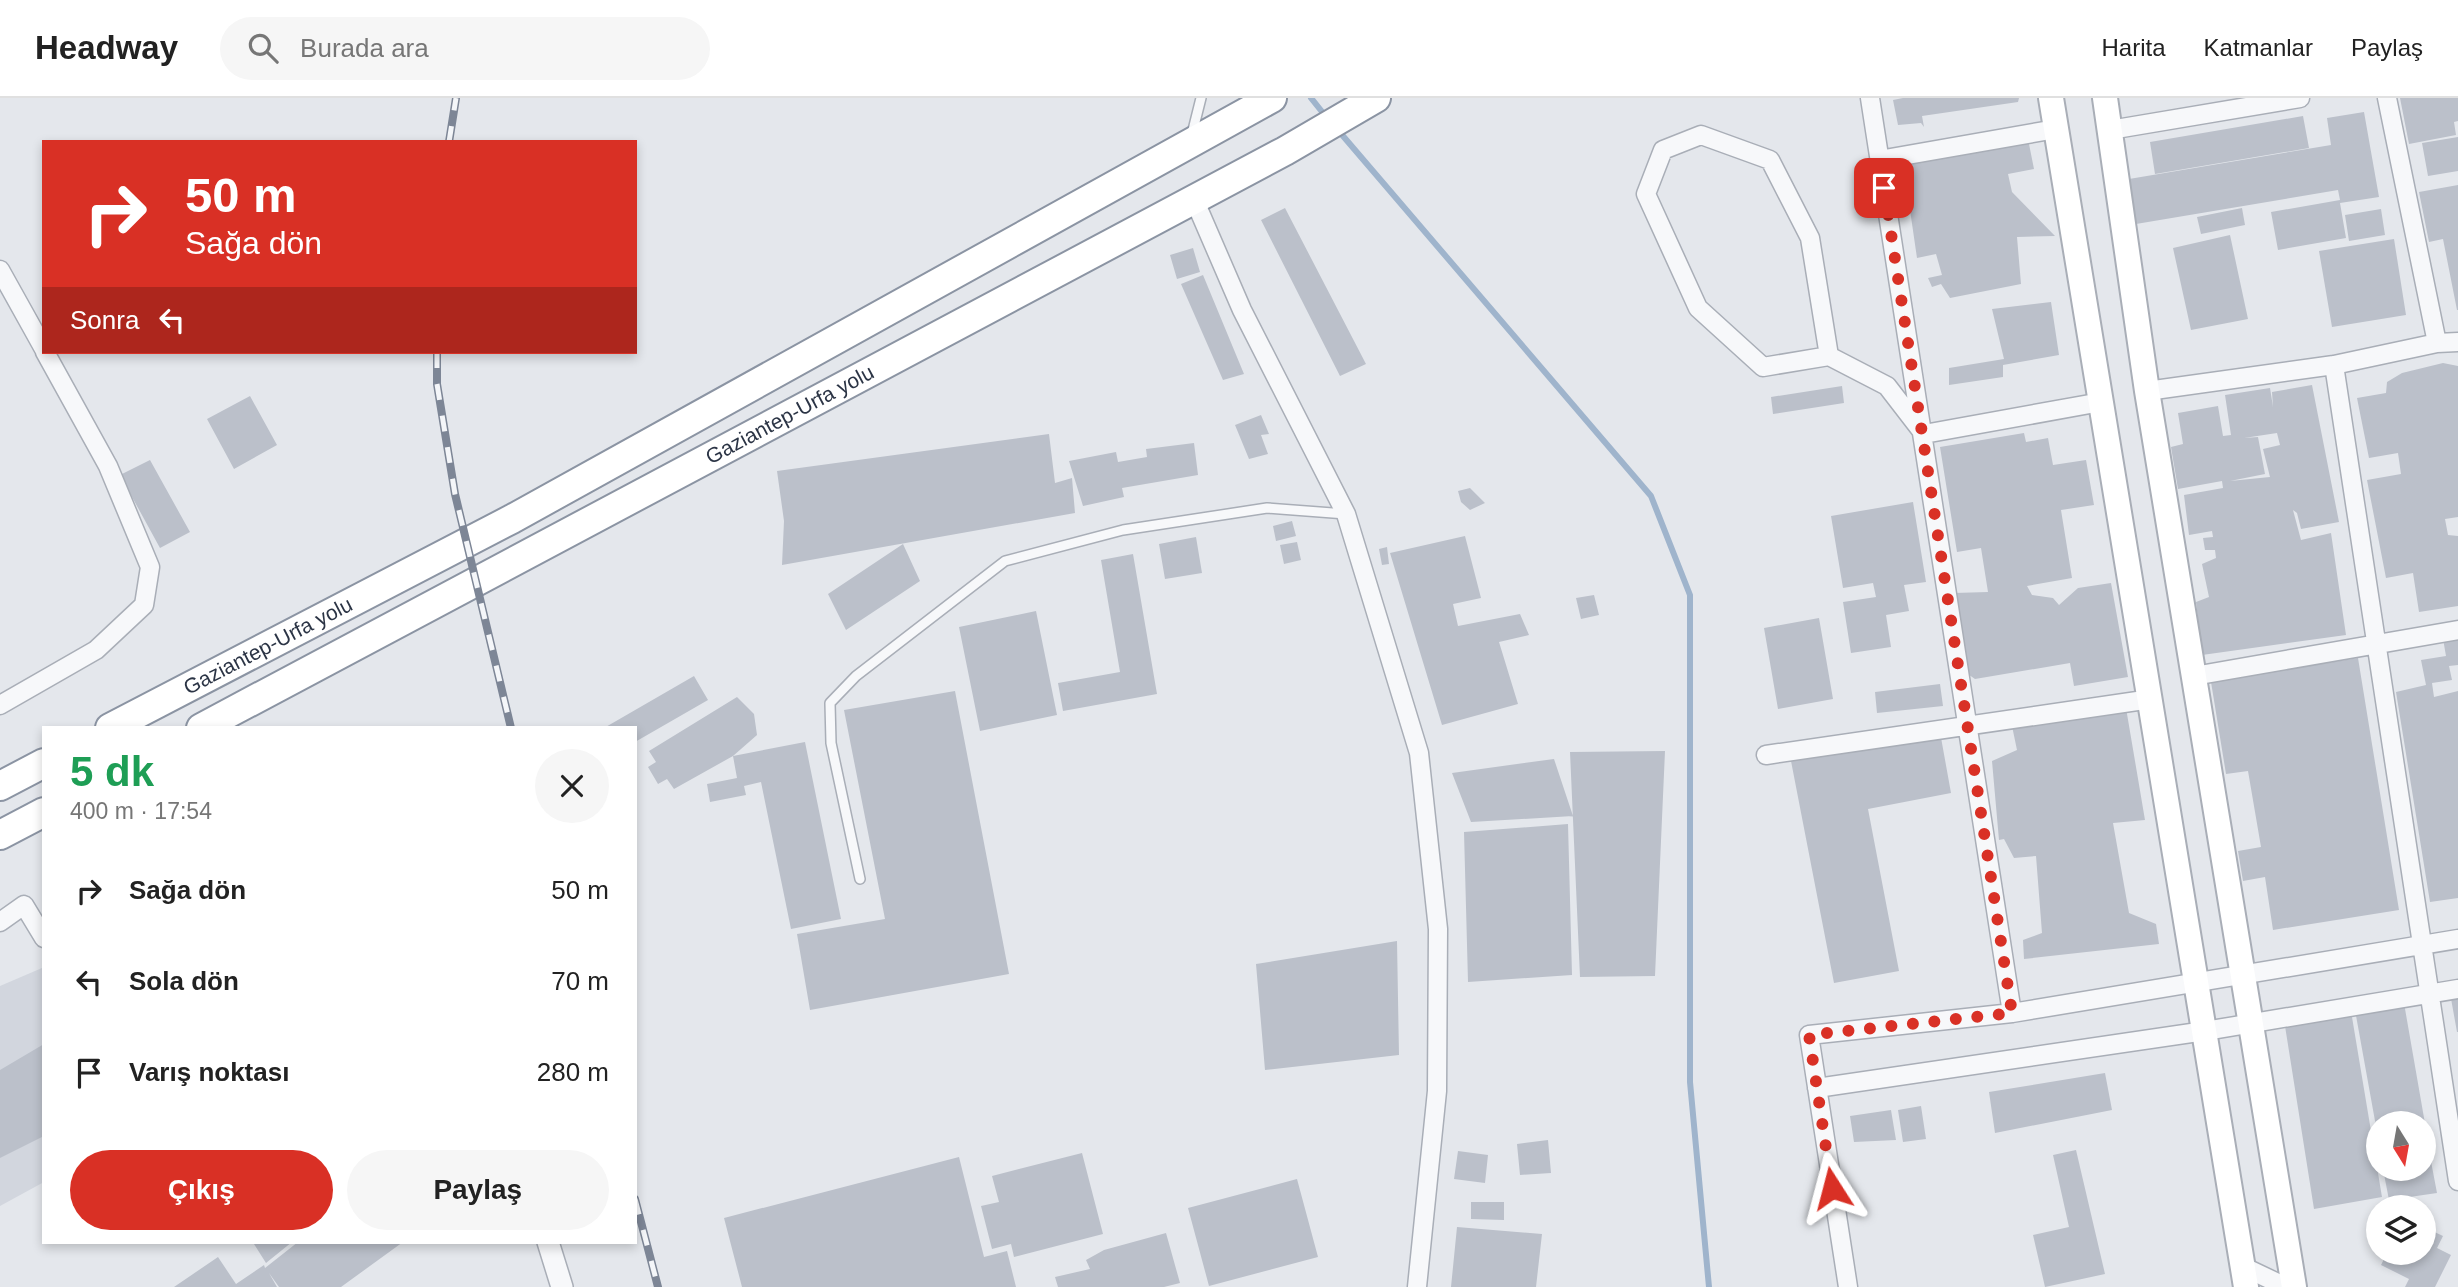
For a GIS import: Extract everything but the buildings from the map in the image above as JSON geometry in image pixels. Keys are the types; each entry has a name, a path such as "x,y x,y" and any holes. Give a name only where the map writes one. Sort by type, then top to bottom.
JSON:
{"highway":[{"name":"Gaziantep-Urfa yolu","path":"205,726 1284,151 1373,99"},
{"name":"Gaziantep-Urfa yolu","path":"114,726 512,519 1261,103"},
{"path":"0,786 42,764"},
{"path":"0,835 42,813"}],"main road":[{"path":"2051,98 2244,1276"},
{"path":"2105,98 2147,391 2294,1287"}],"street":[{"path":"1870,98 2012,1013"},
{"path":"2110,130 2250,102 2300,98"},
{"path":"2387,98 2437,343"},
{"path":"1879,160 2056,129"},
{"path":"1829,356 1810,238 1770,160 1701,135 1663,150 1646,194 1698,308 1763,367 1829,356 1887,386 1924,435"},
{"path":"1194,199 1242,310 1346,514 1419,753 1438,929 1437,1091 1417,1287"},
{"path":"0,270 42,346"},
{"path":"2147,391 2334,365 2437,343 2458,342"},
{"path":"0,705 96,650 144,606 150,567 108,466 46,354"},
{"path":"2334,365 2458,1181"},
{"path":"1924,435 2101,402"},
{"path":"2194,676 2458,630"},
{"path":"1766,755 2151,699"},
{"path":"0,922 24,905 42,935"},
{"path":"1848,1287 1809,1035 2012,1013 2458,939"},
{"path":"1817,1088 2251,1024 2458,989"},
{"path":"549,1244 562,1287"},
{"path":"2244,1276 2286,1287"}],"lane":[{"path":"1191,141 1201,98"},
{"path":"860,879 831,743 830,703 856,676 1005,561 1123,530 1267,508 1346,514"}],"shaded area":[{"path":"42,968 42,1183 0,1206 0,986"}],"waterway":[{"path":"1311,98 1327,118"},
{"path":"1337,129 1651,496 1690,595 1690,1082 1709,1287"}],"railway":[{"path":"449,140 456,98"},
{"path":"437,354 437,384 455,494 511,726"},
{"path":"637,1207 658,1287"}],"route":[{"path":"1832,1188 1809,1035 2012,1013 1884,188"}]}
